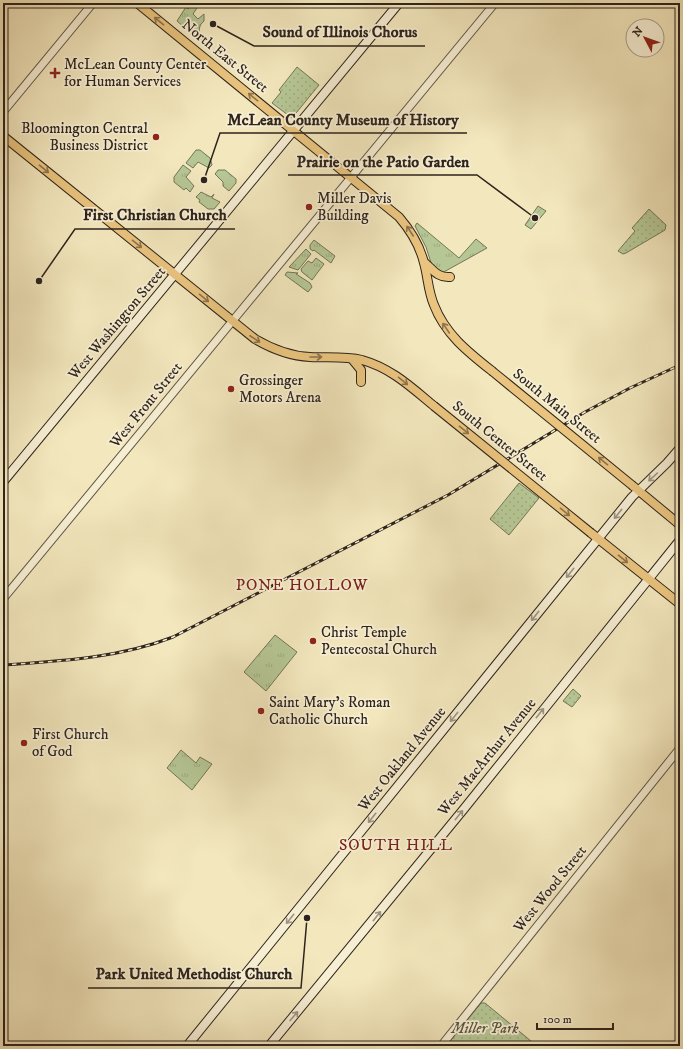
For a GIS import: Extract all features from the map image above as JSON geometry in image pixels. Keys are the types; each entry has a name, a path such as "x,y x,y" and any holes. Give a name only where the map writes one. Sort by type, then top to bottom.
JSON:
{"main road":[{"name":"North East Street","path":"137,3 393,211 418,244 424,263"},
{"name":"West Washington Street","path":"3,482 399,3"},
{"name":"South Center Street","path":"3,136 255,339 281,352 308,357 351,358 386,369 680,604"},
{"path":"424,263 435,274 450,277"},
{"name":"South Main Street","path":"424,263 431,298 440,319 451,335 468,352 680,525"},
{"path":"351,358 362,370 362,382"},
{"name":"West Oakland Avenue","path":"187,1046 598,538 636,488 656,474 680,448"},
{"name":"West MacArthur Avenue","path":"269,1046 458,816 680,540"}],"street":[{"path":"3,112 93,3"},
{"name":"West Front Street","path":"3,599 495,3"},
{"name":"West Wood Street","path":"441,1046 680,748"}],"green space":[{"path":"192,4 197,8 193,14 198,19 204,14 204,21 199,29 199,34 200,39 202,39 207,47 177,21 186,7 188,9"},
{"path":"297,67 319,85 292,118 272,103 281,92 279,90"},
{"path":"196,150 200,150 210,158 212,165 209,168 198,162 193,168 186,163"},
{"path":"183,165 191,171 186,177 194,186 190,192 186,188 184,190 174,182 174,177"},
{"path":"218,170 225,170 236,179 236,183 229,191 223,186 223,182 215,174"},
{"path":"201,192 211,197 214,194 212,198 220,202 214,209 208,209 199,202 200,200 196,197"},
{"path":"538,206 546,211 531,229 525,225"},
{"path":"649,209 666,225 665,230 626,253 623,254 618,251 635,231 632,228"},
{"path":"417,223 459,258 476,239 487,248 442,273 432,266 426,247 415,226"},
{"path":"314,240 335,256 331,263 314,250 313,251 310,249 310,245"},
{"path":"306,249 311,254 298,270 289,267"},
{"path":"316,258 324,264 312,280 302,272 301,269 308,261 312,263"},
{"path":"287,272 298,273 296,274 310,283 312,287 308,292 285,275"},
{"path":"519,483 539,498 509,535 490,519"},
{"path":"275,635 297,652 266,691 244,672"},
{"path":"573,689 581,696 572,707 563,701"},
{"path":"181,750 196,763 200,757 212,764 192,790 167,768"},
{"name":"Miller Park","path":"481,1003 485,1003 537,1046 446,1046"}],"railway":[{"path":"3,665 68,660 111,654 132,650 173,637 448,495 585,412 630,388 680,365"}],"place":[{"name":"Sound of Illinois Chorus","path":"213,24"},
{"name":"McLean County Center for Human Services","path":"55,73"},
{"name":"Bloomington Central Business District","path":"156,137"},
{"name":"McLean County Museum of History","path":"204,180"},
{"name":"Miller Davis Building","path":"309,207"},
{"name":"Prairie on the Patio Garden","path":"535,218"},
{"name":"First Christian Church","path":"39,281"},
{"name":"Grossinger Motors Arena","path":"231,389"},
{"name":"Christ Temple Pentecostal Church","path":"313,641"},
{"name":"Saint Mary's Roman Catholic Church","path":"261,711"},
{"name":"First Church of God","path":"24,743"},
{"name":"Park United Methodist Church","path":"307,918"}],"district":[{"name":"PONE HOLLOW","path":"302,585"},
{"name":"SOUTH HILL","path":"396,845"}]}
